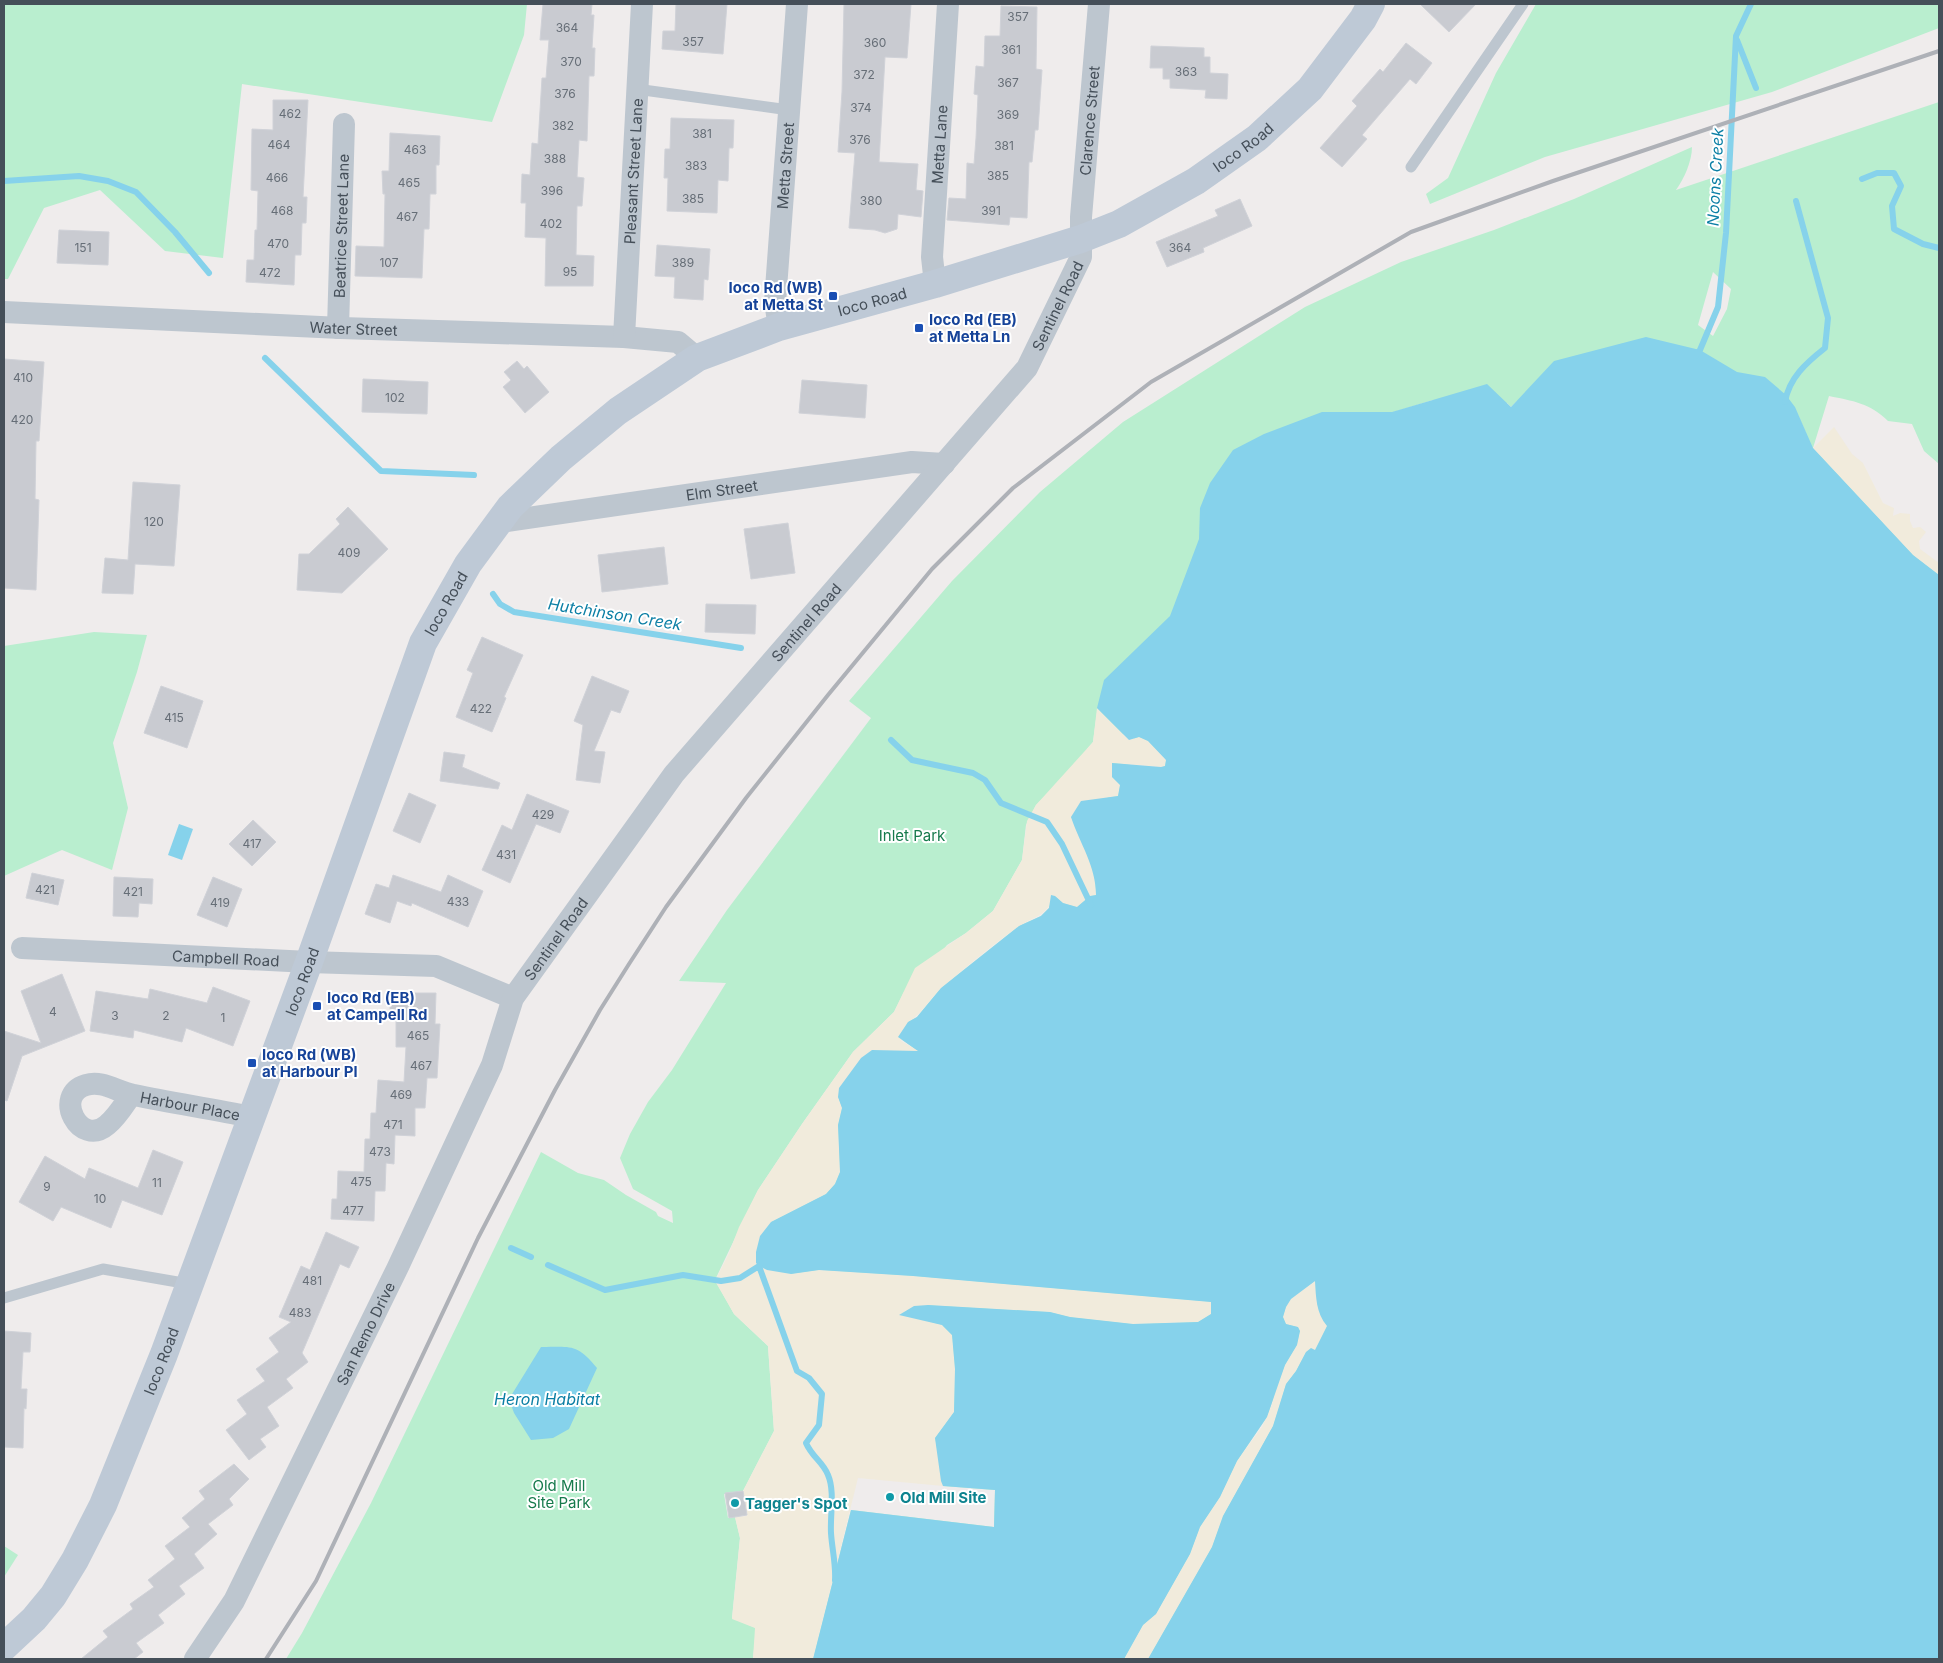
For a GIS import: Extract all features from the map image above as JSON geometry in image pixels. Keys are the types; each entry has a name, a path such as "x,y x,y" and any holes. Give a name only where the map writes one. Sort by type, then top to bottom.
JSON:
{"main road":[{"name":"Ioco Road","path":"4,1647 34,1620 53,1596 75,1560 103,1505 164,1354 309,962 424,643 468,564 510,507 561,458 618,411 697,358 779,327 935,284 1081,239 1119,224 1196,181 1256,138 1310,89 1371,4"}],"street":[{"name":"Pleasant Street Lane","path":"624,337 642,4"},
{"name":"Metta Street","path":"779,327 775,302 797,4"},
{"name":"Metta Lane","path":"935,284 932,257 948,4"},
{"name":"Clarence Street","path":"1081,239 1098,4"},
{"name":"Beatrice Street Lane","path":"338,328 344,124"},
{"name":"Sentinel Road","path":"513,998 674,774 1027,368 1081,257 1081,239"},
{"name":"Water Street","path":"4,312 338,328 624,337 678,342 697,358"},
{"name":"Elm Street","path":"500,522 912,462 944,464"},
{"name":"Campbell Road","path":"22,948 309,962 436,966 513,998"},
{"name":"San Remo Drive","path":"195,1659 234,1601 397,1269 492,1065 513,998"},
{"name":"Harbour Place","path":"131,1095 251,1117"}],"lane":[{"path":"1411,167 1523,4"},
{"path":"636,89 789,110"},
{"path":"4,1298 103,1269 189,1284"}],"green space":[{"path":"4,4 527,4 524,35 492,122 242,84 223,258 165,251 100,190 44,208 8,279 4,279"},
{"path":"1536,4 1939,4 1939,28 1772,92 1545,157 1430,204 1426,194 1448,178 1496,73"},
{"path":"1939,102 1939,464 1924,451 1912,424 1888,421 1868,406 1829,396 1813,448 1913,555 1939,575 1939,1067 1725,1161 1600,1244 1671,1113 1731,992 1715,894 1723,743 1778,648 1754,543 1766,475 1750,429 1606,417 1481,442 1402,486 1365,577 1369,676 1353,729 1394,827 1458,912 1475,1026 1469,1213 1451,1255 1448,1322 1420,1346 1399,1286 1370,1232 1327,1234 1299,1268 1268,1283 1237,1285 1207,1268 1182,1243 1152,1185 1137,1148 1180,1066 1175,1033 1120,1025 1115,994 1138,977 1133,958 1126,948 1127,969 1099,996 1109,1026 1163,1058 1146,1102 1121,1130 1123,1160 1142,1187 1166,1235 1176,1261 1114,1265 1095,1254 1042,1212 1029,1167 1038,1219 1103,1270 1150,1273 1184,1278 1222,1300 1249,1304 1265,1298 1316,1266 1333,1246 1352,1242 1366,1254 1372,1276 1393,1323 1399,1352 1343,1377 1309,1402 1283,1480 1253,1535 1200,1659 1148,1659 1212,1547 1223,1516 1273,1426 1286,1384 1296,1371 1306,1352 1311,1348 1315,1350 1327,1326 1318,1310 1315,1281 1291,1298 1286,1307 1283,1317 1286,1324 1298,1327 1300,1331 1297,1345 1285,1365 1267,1417 1237,1461 1220,1497 1200,1527 1190,1554 1156,1614 1143,1625 1124,1659 813,1659 851,1510 994,1527 995,1490 943,1486 935,1438 954,1412 955,1369 952,1335 942,1325 899,1315 914,1306 928,1305 1050,1312 1070,1317 1133,1324 1198,1322 1211,1314 1211,1302 913,1276 819,1270 791,1274 767,1270 759,1266 756,1263 756,1252 760,1236 771,1222 826,1194 835,1184 840,1172 838,1125 842,1108 838,1097 839,1088 861,1058 872,1050 918,1051 898,1037 908,1022 917,1017 941,988 1019,926 1041,916 1049,908 1051,895 1063,903 1077,907 1090,896 1096,895 1091,864 1071,817 1081,801 1118,796 1120,785 1112,777 1112,763 1152,768 1165,766 1166,759 1148,741 1139,737 1134,739 1285,466 1364,413 1350,412 1276,461 1125,734 1121,735 1097,712 1093,742 1087,749 1092,760 1081,777 1059,787 1036,805 1026,825 1022,860 993,911 966,933 947,945 936,959 919,975 906,993 904,992 894,1012 853,1052 758,1190 715,1280 734,1314 768,1346 774,1431 743,1491 724,1494 728,1518 735,1517 740,1538 732,1618 756,1628 753,1659 286,1659 302,1633 371,1503 541,1152 578,1173 604,1180 656,1212 658,1216 673,1223 672,1211 633,1189 620,1158 630,1134 648,1102 672,1070 726,983 679,981 727,910 871,718 849,701 952,581 1040,492 1123,422 1305,307 1401,262 1494,230 1574,199 1692,147 1687,170 1676,190","holes":["1713,272 1731,289 1727,309 1713,336 1698,325","1665,384 1798,415 1806,433 1664,400 1497,420 1394,412 1433,400 1507,403 1511,407 1517,401"]},
{"path":"94,632 147,635 137,672 113,743 128,808 112,870 62,850 4,876 4,646"},
{"path":"4,1546 18,1555 4,1577"}],"sand":[{"path":"1834,427 1852,454 1863,463 1883,503 1894,508 1893,516 1900,513 1910,514 1913,528 1920,527 1926,532 1919,541 1920,549 1939,563 1939,575 1913,555 1813,448"},
{"path":"1097,708 1129,740 1139,737 1148,741 1166,760 1165,766 1161,767 1112,763 1112,777 1120,785 1118,796 1109,797 1071,817 1091,864 1096,895 1090,896 1077,907 1063,903 1055,896 1044,912 999,941 938,991 918,1014 908,1022 901,1041 919,1051 903,1052 838,1097 842,1108 838,1125 840,1172 835,1184 826,1194 771,1222 791,1274 819,1270 913,1276 1212,1302 1211,1314 1198,1322 1133,1324 1070,1317 1050,1312 928,1305 917,1318 942,1325 952,1335 955,1369 954,1412 935,1438 943,1486 858,1478 813,1659 753,1659 755,1628 732,1619 740,1538 735,1517 747,1516 743,1491 774,1431 768,1346 734,1314 715,1281 758,1190 853,1052 894,1012 915,968 966,933 993,911 1022,860 1027,821 1036,805 1093,742"},
{"path":"1316,1281 1318,1304 1323,1320 1327,1325 1331,1318 1315,1351 1306,1352 1296,1371 1286,1384 1273,1426 1223,1516 1212,1547 1148,1659 1124,1659 1143,1625 1156,1614 1190,1554 1200,1527 1220,1497 1237,1461 1262,1427 1272,1405 1285,1365 1297,1345 1300,1331 1298,1327 1286,1324 1283,1317 1286,1307 1291,1298"}],"water":[{"path":"1646,337 1700,350 1737,372 1765,377 1786,395 1795,407 1813,448 1913,555 1939,575 1939,1659 1148,1659 1212,1547 1223,1516 1273,1426 1286,1384 1296,1371 1306,1352 1311,1348 1315,1350 1327,1326 1323,1321 1316,1299 1315,1281 1291,1299 1286,1307 1283,1317 1286,1324 1298,1327 1300,1331 1297,1345 1285,1365 1267,1417 1237,1461 1220,1497 1200,1527 1190,1554 1156,1614 1143,1625 1124,1659 813,1659 851,1510 994,1527 995,1490 943,1486 941,1481 935,1438 954,1412 955,1369 952,1335 942,1325 899,1315 914,1306 928,1305 1050,1312 1070,1317 1133,1324 1198,1322 1211,1314 1211,1302 913,1276 819,1270 791,1274 767,1270 756,1263 756,1252 760,1236 771,1222 826,1194 835,1184 840,1172 838,1125 842,1108 838,1097 839,1088 861,1058 872,1050 918,1051 898,1037 908,1022 917,1017 941,988 1019,926 1041,916 1049,908 1051,895 1063,903 1077,907 1090,896 1096,895 1093,874 1071,817 1081,801 1118,796 1120,785 1112,777 1112,763 1161,767 1165,766 1166,760 1148,741 1139,737 1129,740 1097,708 1104,680 1170,616 1199,539 1200,508 1210,483 1233,450 1264,434 1322,412 1392,412 1487,384 1511,407 1554,361"},
{"path":"179,824 193,829 182,860 168,855"},
{"name":"Heron Habitat","path":"541,1347 566,1347 578,1350 597,1368 569,1429 553,1438 531,1440 514,1413 509,1399"}],"building":[{"path":"543,4 592,4 591,15 594,15 592,48 595,48 594,76 589,76 587,141 579,140 577,177 584,178 582,206 577,206 576,255 594,256 593,286 545,286 546,238 525,237 526,203 521,203 522,174 530,175 532,143 538,144 542,78 546,78 549,40 540,40"},
{"path":"676,4 727,4 723,54 662,49 663,31 675,31"},
{"path":"844,4 911,4 907,58 885,57 879,162 918,164 916,190 923,191 921,217 898,214 897,229 885,233 875,230 849,228 855,153 838,152 842,92"},
{"path":"1420,4 1476,4 1449,32"},
{"path":"1001,6 1037,7 1036,69 1042,70 1038,130 1035,130 1032,162 1029,162 1027,218 1010,217 1009,225 947,220 949,198 966,199 967,163 974,164 976,138 978,95 974,94 976,66 984,67 985,36 1000,36"},
{"path":"1406,43 1432,63 1416,84 1410,79 1362,135 1367,139 1342,167 1320,148 1357,106 1352,101 1380,69 1383,72"},
{"path":"1151,46 1204,48 1204,57 1210,57 1210,73 1228,74 1227,99 1205,98 1206,90 1170,88 1170,79 1163,79 1163,68 1150,68"},
{"path":"273,100 308,100 303,197 307,197 306,223 302,223 301,255 295,255 294,285 246,282 247,260 254,260 255,230 257,230 258,191 251,190 252,129 273,130"},
{"path":"671,118 734,120 733,148 729,148 728,181 718,180 717,213 667,211 668,178 664,178 665,149 670,149"},
{"path":"390,133 440,136 439,165 436,165 436,194 430,194 429,229 424,229 422,278 355,276 356,246 384,247 385,194 383,194 382,171 389,171"},
{"path":"1240,199 1252,226 1203,248 1204,252 1167,267 1156,242 1218,216 1215,210"},
{"path":"59,230 109,232 108,265 57,263"},
{"path":"657,245 710,249 708,280 704,279 703,300 674,298 675,277 655,276"},
{"path":"4,359 44,362 39,441 36,441 35,499 39,500 36,590 4,588"},
{"path":"517,361 524,369 527,366 549,392 525,413 503,387 511,380 504,372"},
{"path":"363,379 428,382 427,414 362,412"},
{"path":"802,380 867,385 865,418 799,413"},
{"path":"133,482 180,485 174,566 135,564 133,594 102,593 105,558 128,560"},
{"path":"348,507 388,549 342,593 297,590 299,554 309,554 340,524 336,519"},
{"path":"788,523 795,573 751,579 744,529"},
{"path":"664,547 668,584 602,592 598,555"},
{"path":"706,604 756,605 755,634 705,632"},
{"path":"482,637 523,655 504,697 506,698 492,732 456,717 473,673 467,670"},
{"path":"592,676 629,691 620,713 611,710 594,751 605,752 600,783 576,780 583,725 574,721"},
{"path":"161,686 203,701 187,748 144,733"},
{"path":"444,752 465,755 462,767 500,783 498,789 440,781"},
{"path":"409,793 436,805 420,843 393,831"},
{"path":"527,794 569,811 560,833 536,824 510,883 482,870 502,825 512,830"},
{"path":"253,820 276,842 252,866 229,844"},
{"path":"32,873 64,880 58,905 26,898"},
{"path":"393,875 441,892 448,875 483,891 468,927 412,903 411,906 397,901 390,923 365,914 376,884 389,888"},
{"path":"114,877 153,879 152,904 139,903 138,917 113,916"},
{"path":"213,877 242,889 227,927 197,915"},
{"path":"62,974 85,1031 22,1056 7,1101 4,1100 4,1031 41,1043 21,991"},
{"path":"213,987 250,1001 233,1046 186,1028 182,1042 134,1030 133,1038 90,1031 96,991 148,999 150,989 207,1003"},
{"path":"390,993 436,993 435,1024 440,1024 437,1078 427,1078 425,1108 415,1108 415,1136 395,1135 394,1164 386,1163 385,1191 375,1191 374,1221 331,1219 332,1199 337,1199 338,1171 364,1172 365,1139 370,1139 371,1113 376,1113 378,1080 404,1082 406,1047 396,1047 396,1015 390,1015"},
{"path":"153,1150 183,1162 162,1215 122,1200 111,1228 61,1207 53,1221 19,1202 45,1156 85,1179 89,1168 138,1188"},
{"path":"326,1232 359,1247 349,1268 340,1264 302,1353 308,1362 286,1379 293,1388 267,1407 279,1426 260,1439 266,1447 249,1460 226,1430 247,1414 237,1400 265,1381 256,1369 279,1352 269,1338 291,1322 279,1317 301,1266 310,1270"},
{"path":"4,1331 31,1333 30,1352 23,1352 21,1389 27,1389 26,1409 24,1408 23,1448 4,1447"},
{"path":"234,1464 249,1479 229,1499 233,1505 208,1524 217,1534 194,1554 204,1568 179,1586 185,1594 158,1615 164,1623 136,1643 143,1652 134,1659 81,1659 108,1637 103,1631 133,1609 130,1604 154,1587 148,1580 175,1559 165,1546 190,1527 182,1518 205,1499 199,1491"},
{"name":"Tagger's Spot","path":"743,1491 747,1515 729,1518 725,1493"}],"waterway":[{"name":"Noons Creek","path":"1695,356 1700,350 1718,307 1726,233 1736,36 1751,4"},
{"path":"1737,40 1756,88"},
{"path":"1862,179 1877,173 1894,173 1901,186 1892,206 1894,229 1923,244 1939,248"},
{"name":"Hutchinson Creek","path":"4,181 79,176 108,181 136,192 175,232 209,273"},
{"path":"1785,402 1794,378 1811,359 1825,348 1828,318 1796,201"},
{"name":"Hutchinson Creek","path":"265,358 381,471 474,475"},
{"name":"Hutchinson Creek","path":"493,594 500,604 514,612 741,648"},
{"name":"Hutchinson Creek","path":"891,740 912,760 973,773 985,780 1001,803 1047,822 1062,844 1091,905"},
{"path":"511,1248 531,1257"},
{"path":"548,1265 605,1290 683,1275 721,1281 740,1278 759,1266 797,1371 809,1378 822,1394 819,1425 806,1443 826,1470 830,1481 832,1496 831,1533 835,1580"}],"railway":[{"path":"266,1659 316,1581 478,1238 555,1090 600,1010 629,964 666,907 746,798 828,695 932,569 1013,488 1151,382 1411,232 1553,181 1939,51"}],"place":[{"name":"Ioco Rd (WB) at Metta St","path":"833,296"},
{"name":"Ioco Rd (EB) at Metta Ln","path":"919,328"},
{"name":"Ioco Rd (EB) at Campell Rd","path":"317,1006"},
{"name":"Ioco Rd (WB) at Harbour Pl","path":"252,1063"},
{"name":"Old Mill Site","path":"890,1497"},
{"name":"Tagger's Spot","path":"735,1503"}],"park label":[{"name":"Inlet Park","path":"912,835"},
{"name":"Old Mill Site Park","path":"559,1494"}]}
